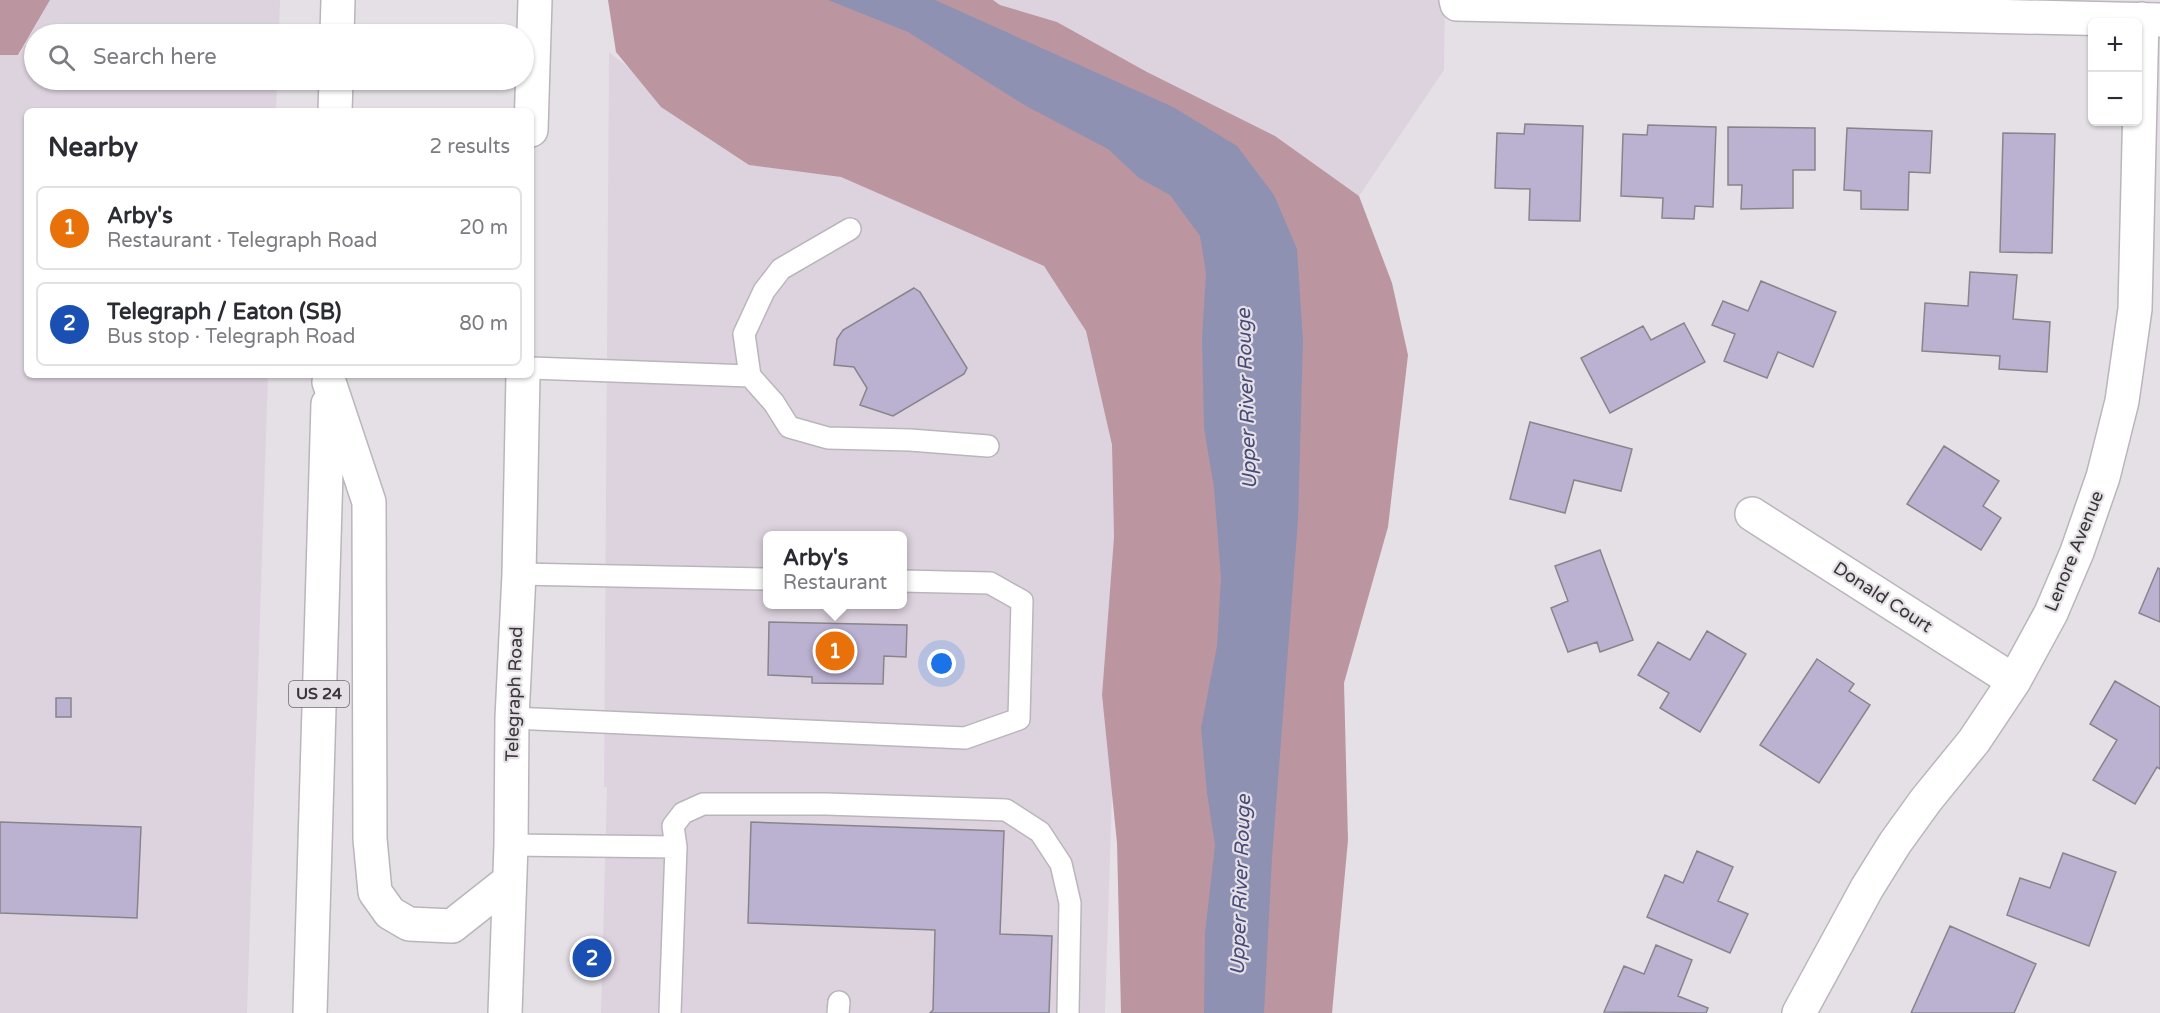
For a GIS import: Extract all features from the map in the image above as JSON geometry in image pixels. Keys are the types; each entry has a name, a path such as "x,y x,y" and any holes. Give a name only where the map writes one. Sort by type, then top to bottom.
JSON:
{"main road":[{"path":"337,24 338,0"},
{"path":"534,32 535,0"},
{"path":"1457,2 2006,8 2151,20"},
{"name":"Lenore Avenue","path":"1799,1013 1867,888 1895,843 1926,800 1974,741 2014,681 2051,613 2077,552 2103,477 2122,401 2135,309 2151,20"},
{"path":"335,108 336,90"},
{"path":"532,90 532,108"},
{"name":"Telegraph Road","path":"505,1013 523,378"},
{"path":"329,379 369,502 370,839 375,892 390,913 409,924 453,926 509,881"},
{"name":"US 24","path":"309,1013 329,379"},
{"name":"Donald Court","path":"1752,514 2014,681"}],"lane":[{"path":"850,229 781,269 764,291 744,334 750,376 774,403 789,427 828,438 910,440 988,446"},
{"path":"534,368 750,376"},
{"path":"519,574 763,579"},
{"path":"512,718 965,738 1020,719 1022,601 990,583 907,581"},
{"path":"670,1013 676,847 674,826 683,813 704,804 826,804 1006,810 1040,832 1061,864 1070,903 1068,1013"},
{"path":"511,845 676,847"}],"shaded area":[{"path":"0,0 50,0 36,24 24,24 24,45 18,55 0,55"},
{"path":"50,0 280,0 279,24 36,24"},
{"path":"608,0 993,0 1000,5 1057,22 1147,72 1275,136 1359,196 1392,283 1408,355 1388,527 1344,683 1348,840 1332,1013 1121,1013 1117,843 1102,695 1114,537 1112,445 1086,331 1044,266 841,177 749,165 661,107 616,52"},
{"path":"993,0 1445,0 1444,70 1359,196 1274,136 1147,72 1057,22 1000,5"},
{"path":"24,46 24,90 277,90 276,108 24,108 24,378 268,378 247,1013 0,1013 0,55 19,55"},
{"path":"609,52 749,165 841,177 1044,266 1086,331 1112,445 1114,537 1102,695 1112,792 1105,1013 601,1013 607,787 604,787"}],"water":[{"name":"Upper River Rouge","path":"828,0 935,0 1173,107 1237,146 1274,195 1297,249 1303,341 1298,520 1272,858 1264,1013 1204,1013 1205,933 1215,845 1201,728 1217,646 1221,578 1214,488 1204,428 1202,338 1206,273 1200,236 1170,195 1139,178 1108,149 1026,106 908,32"}],"building":[{"path":"1525,124 1583,126 1580,221 1529,220 1530,189 1495,188 1497,133 1524,134"},
{"path":"1648,125 1716,127 1713,207 1695,206 1694,219 1662,218 1663,198 1621,196 1623,134 1647,135"},
{"path":"1728,127 1815,128 1815,170 1793,170 1793,208 1741,209 1742,185 1728,185"},
{"path":"1847,128 1932,131 1930,173 1909,172 1908,210 1861,209 1861,191 1844,190"},
{"path":"2003,133 2055,134 2052,253 2000,252"},
{"path":"1970,272 2017,275 2013,319 2050,322 2047,372 1999,369 2000,356 1922,351 1925,303 1968,306"},
{"path":"1761,281 1836,312 1813,367 1778,352 1767,378 1724,361 1735,334 1712,325 1723,301 1748,311"},
{"path":"914,288 920,292 967,368 964,374 893,416 860,405 867,388 854,367 834,365 837,339 843,330"},
{"path":"1684,323 1705,362 1610,413 1581,358 1643,326 1651,340"},
{"path":"1530,422 1632,449 1621,491 1574,480 1565,513 1510,499"},
{"path":"1944,446 1999,481 1983,506 2001,518 1981,550 1907,504"},
{"path":"1600,550 1633,640 1600,652 1597,642 1568,652 1551,608 1568,601 1555,566"},
{"path":"2158,568 2160,569 2160,622 2139,613"},
{"path":"769,622 907,625 906,657 884,656 883,684 812,683 812,677 768,675"},
{"path":"1707,631 1746,654 1700,732 1660,708 1669,693 1638,675 1658,642 1690,660"},
{"path":"1817,659 1854,684 1849,691 1870,705 1819,783 1760,745"},
{"path":"2115,681 2160,707 2160,769 2157,767 2135,804 2093,780 2117,740 2090,724"},
{"path":"56,698 71,698 71,717 56,717"},
{"path":"0,822 141,827 137,918 0,913"},
{"path":"751,822 1004,831 1000,934 1052,936 1049,1013 930,1013 933,1010 935,930 748,923"},
{"path":"1697,851 1733,867 1718,901 1748,914 1730,953 1647,917 1665,875 1683,883"},
{"path":"2063,853 2116,872 2089,946 2007,915 2020,878 2050,888"},
{"path":"1950,926 2036,964 2014,1013 1911,1013"},
{"path":"1656,945 1692,960 1678,996 1708,1008 1706,1013 1604,1012 1624,966 1644,974"}],"place":[{"name":"Arby's","path":"835,651"},
{"name":"Telegraph / Eaton (SB)","path":"592,958"}]}
